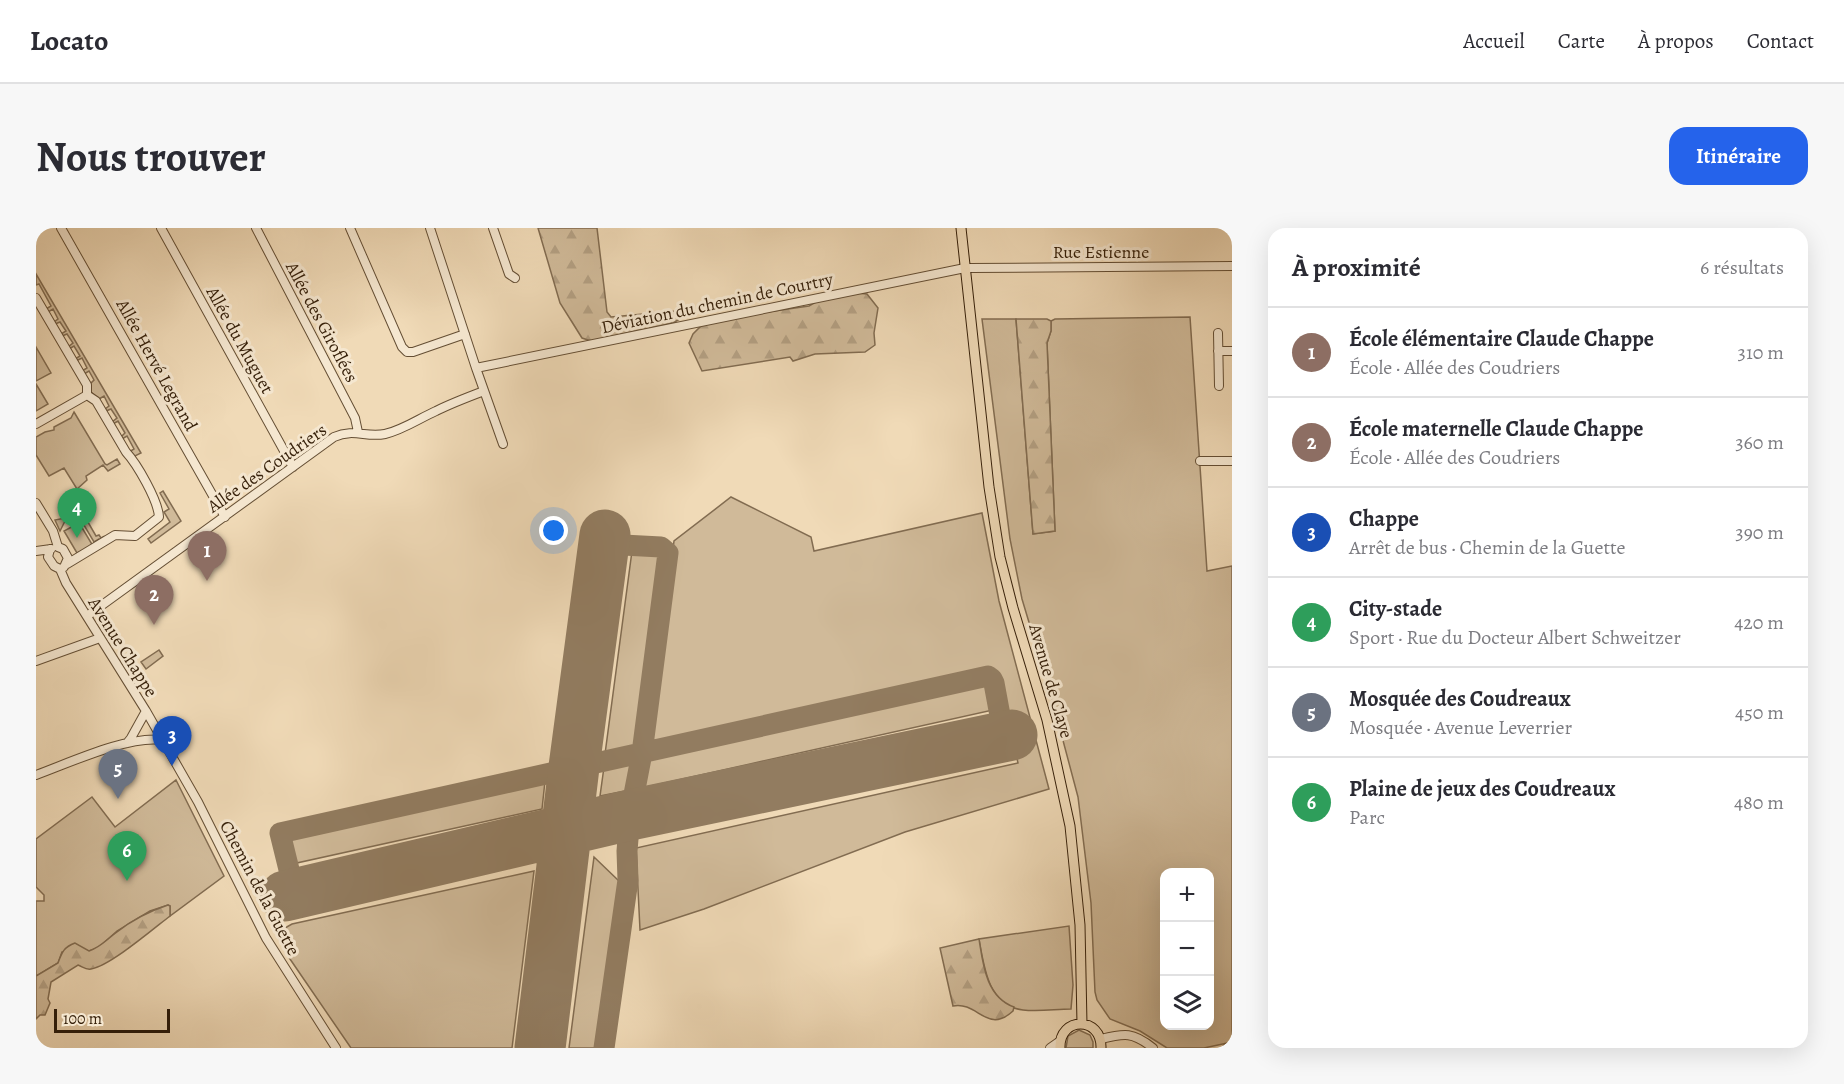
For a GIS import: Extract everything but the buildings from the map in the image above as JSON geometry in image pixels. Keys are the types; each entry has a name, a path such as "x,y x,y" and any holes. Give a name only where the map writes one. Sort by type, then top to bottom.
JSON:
{"main road":[{"name":"Avenue de Claye","path":"961,228 975,324 975,348 989,487 1000,557 1047,720 1070,826 1080,925 1082,1024"},
{"name":"Avenue de Claye","path":"966,228 967,268"},
{"path":"1060,1045 1065,1031 1076,1024 1096,1030 1101,1044"}],"street":[{"name":"Allée Hervé Legrand","path":"61,228 225,517"},
{"name":"Allée du Muguet","path":"161,228 293,467"},
{"name":"Allée des Giroflées","path":"256,228 355,418 358,432"},
{"path":"350,228 402,347 406,351 413,352 465,334"},
{"path":"430,228 503,444"},
{"path":"494,228 509,274 515,278"},
{"name":"Rue Estienne","path":"967,268 1232,266"},
{"name":"Déviation du chemin de Courtry","path":"476,368 967,268"},
{"path":"36,298 87,385 87,395"},
{"path":"1218,333 1219,386"},
{"path":"1218,351 1232,351"},
{"name":"Allée des Coudriers","path":"87,616 334,437 358,432 383,434 398,430 484,391"},
{"path":"36,424 87,395"},
{"path":"36,552 52,551 54,566 64,566 115,535 135,536 159,517 150,490 141,474 96,400 87,395"},
{"path":"1200,461 1232,461"},
{"name":"Avenue Chappe","path":"36,503 53,531 52,551 63,549 68,558 64,566 66,583 162,740"},
{"path":"36,662 100,638"},
{"path":"126,743 146,711"},
{"path":"136,728 143,739"},
{"path":"36,775 126,743 143,739 162,740"},
{"name":"Chemin de la Guette","path":"162,740 198,802 266,938 336,1048"},
{"path":"1101,1044 1119,1035 1132,1035 1153,1048"},
{"path":"1050,1048 1060,1045"},
{"path":"1227,1048 1232,1047"}],"green space":[{"path":"538,228 597,228 607,312 611,317 676,311 683,314 683,317 673,323 591,341 582,338 560,303"},
{"path":"36,274 141,453 135,456 129,452 134,449 127,436 122,439 125,433 118,421 113,424 112,422 117,418 111,409 106,411 105,409 109,406 104,396 99,399 91,392 90,384 94,380 89,371 84,374 82,371 87,368 82,358 76,361 75,359 80,356 74,346 69,349 68,347 73,343 67,334 62,336 61,334 66,331 60,322 55,324 54,322 58,319 53,309 48,312 46,309 51,306 39,284 36,285"},
{"path":"846,292 867,294 878,308 874,333 875,345 865,352 815,354 793,361 790,357 702,371 689,343 693,334 706,321 809,306 828,295"},
{"path":"1190,317 1207,571 1232,566 1232,1042 1204,1048 1167,1048 1140,1031 1110,1019 1097,1000 1091,903 1078,797 1022,599 1010,539 982,319 1016,319 1033,534 1055,531 1047,343 1051,321 1055,319"},
{"path":"1016,319 1051,321 1047,343 1055,531 1033,534"},
{"path":"36,347 51,373 36,381"},
{"path":"36,384 48,404 36,411"},
{"path":"74,412 105,464 117,459 120,464 108,471 103,465 86,476 87,480 77,489 64,468 49,476 36,455 36,437 54,430 54,427 71,418"},
{"path":"163,491 181,521 151,543 148,539 170,522 164,512 169,509 160,493"},
{"path":"731,497 811,537 814,551 982,513 999,601 1049,789 905,832 704,909 640,930 636,848 1018,763 997,673 983,670 648,746 674,541"},
{"path":"91,509 93,512 85,517 96,536 103,537 101,541 99,539 94,542 78,515"},
{"path":"75,516 93,546 77,553 64,531 77,524 76,520 65,521 60,531 55,520"},
{"path":"632,551 660,554 637,746 605,754"},
{"path":"159,650 163,656 146,669 141,662"},
{"path":"986,683 993,710 642,788 647,758"},
{"path":"636,760 630,790 600,796 604,767"},
{"path":"176,780 224,876 170,916 168,905 150,911 117,931 99,947 89,951 62,952 58,963 36,976 36,901 44,901 44,895 36,887 36,839 92,797 115,827"},
{"path":"545,781 542,809 292,864 287,838"},
{"path":"594,857 620,882 599,1048 569,1048"},
{"path":"534,871 512,1048 351,1048 290,959 276,933 292,924"},
{"path":"168,905 170,916 120,954 91,969 78,965 51,982 48,999 50,1003 45,1015 40,1015 36,1019 36,976 58,963 66,948 75,943 89,951 135,920"},
{"path":"1069,926 1073,985 1071,1009 1023,1010 1011,1007 1002,1001 990,984 979,939"},
{"path":"979,939 987,979 997,996 1014,1007 1013,1011 996,1020 989,1019 969,1008 953,1006 940,948"},
{"path":"1079,1030 1090,1035 1093,1048 1066,1048 1068,1036"}],"taxiway":[{"path":"604,544 661,547 668,553 642,753 630,815 627,851 628,880 604,1048"},
{"path":"295,894 280,833 988,676 994,683 1004,737"}],"runway":[{"path":"540,1048 605,535"},
{"path":"285,896 630,815 1012,735"}],"place":[{"name":"City-stade","path":"77,538"},
{"name":"École élémentaire Claude Chappe","path":"207,581"},
{"name":"École maternelle Claude Chappe","path":"154,625"},
{"name":"Chappe","path":"172,766"},
{"name":"Mosquée des Coudreaux","path":"118,799"},
{"name":"Plaine de jeux des Coudreaux","path":"127,881"}]}
